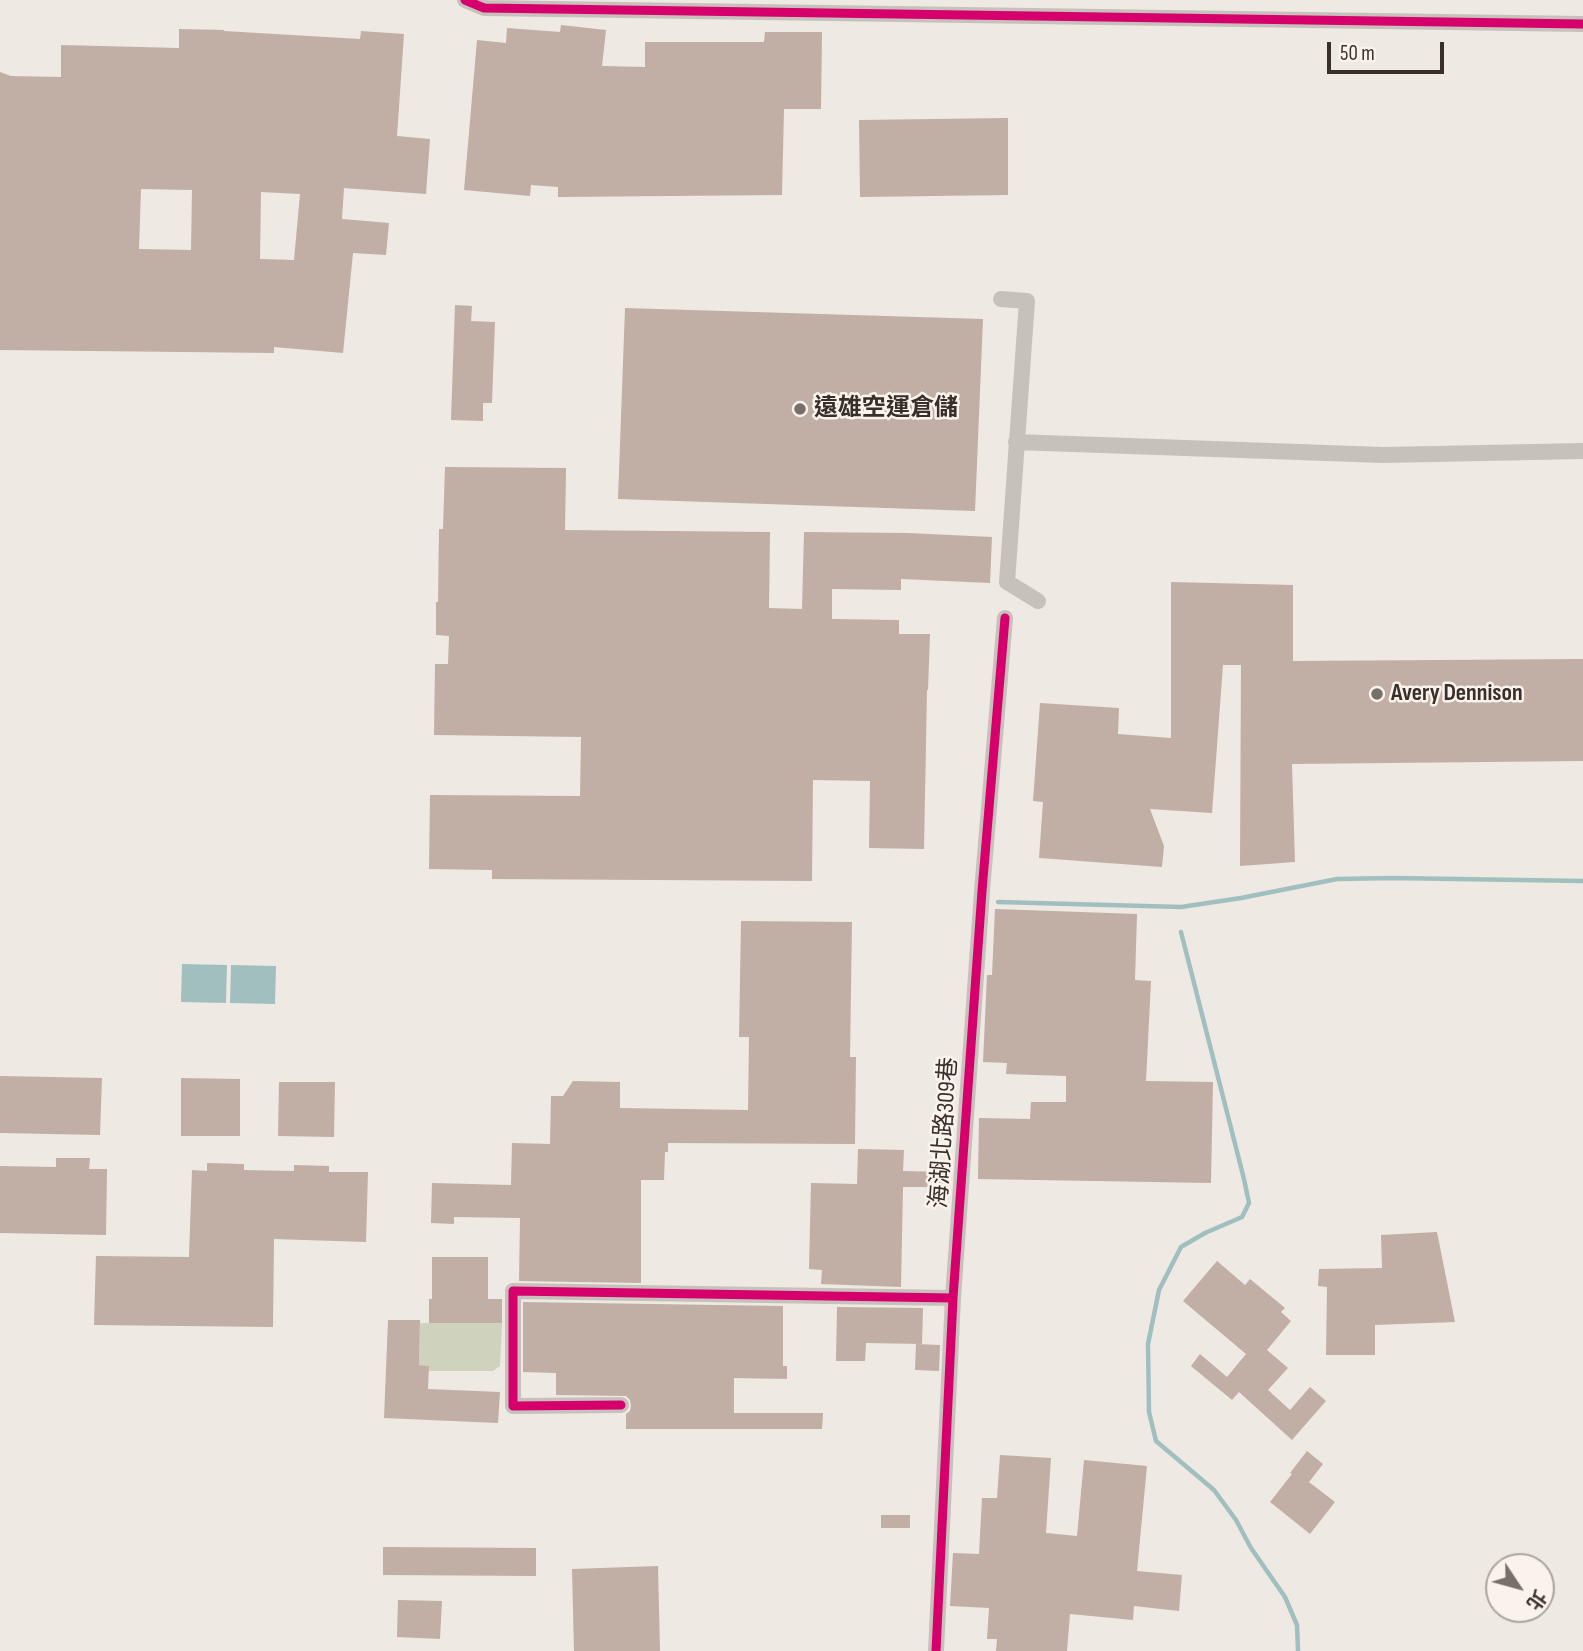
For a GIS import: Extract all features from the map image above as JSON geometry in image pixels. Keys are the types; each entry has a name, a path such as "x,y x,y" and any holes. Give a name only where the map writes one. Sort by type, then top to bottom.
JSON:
{"street":[{"path":"465,0 484,8 1583,24"},
{"path":"1001,299 1027,301 1007,582 1038,601"},
{"path":"1016,442 1383,455 1583,451"},
{"name":"海湖北路309巷","path":"936,1651 953,1298 981,904 1005,618"},
{"path":"621,1405 513,1406 513,1291 953,1298"}],"green space":[{"path":"420,1323 502,1323 500,1366 493,1371 429,1371 429,1366 419,1365"}],"water":[{"path":"182,964 227,965 226,1003 181,1002"},
{"path":"231,965 276,966 275,1004 230,1003"}],"building":[{"path":"561,25 606,30 602,66 645,67 645,42 764,42 765,32 822,32 821,109 784,109 782,195 558,197 558,187 531,185 530,196 464,190 477,40 506,43 507,28 560,32"},
{"path":"179,29 360,39 361,31 404,34 397,136 430,139 426,194 344,188 342,219 389,223 386,255 353,253 343,353 274,347 274,353 0,350 0,72 11,76 61,77 61,45 179,48","holes":["141,189 192,190 191,250 139,249","261,192 300,194 294,260 260,259"]},
{"path":"1008,118 1008,195 860,197 859,120"},
{"path":"455,305 472,306 471,321 495,322 492,403 483,403 483,421 451,420"},
{"name":"遠雄空運倉儲","path":"625,308 983,319 975,511 618,499"},
{"path":"445,467 566,468 565,530 770,532 769,608 802,609 804,532 992,537 990,583 901,579 901,590 832,589 832,619 899,620 899,634 930,634 924,849 869,848 870,781 813,780 812,881 492,879 492,870 429,869 430,795 580,796 581,737 434,735 435,664 448,664 449,636 436,635 439,529 443,529"},
{"name":"Avery Dennison","path":"1171,582 1293,585 1293,661 1583,659 1583,761 1292,764 1295,862 1240,866 1241,665 1223,665 1212,813 1150,809 1164,846 1162,867 1039,858 1043,802 1033,801 1040,703 1119,708 1118,734 1171,738"},
{"path":"995,909 1137,914 1135,980 1151,981 1146,1081 1213,1082 1211,1183 978,1179 979,1118 1030,1119 1031,1102 1066,1102 1066,1076 1006,1074 1007,1063 983,1062 987,975 992,975"},
{"path":"741,921 852,922 850,1057 856,1057 855,1144 668,1143 664,1180 641,1180 641,1283 519,1281 520,1218 454,1217 454,1224 431,1223 432,1183 511,1185 512,1143 550,1144 551,1096 563,1096 573,1081 620,1082 620,1108 748,1110 749,1037 739,1037"},
{"path":"0,1076 102,1078 100,1135 0,1133"},
{"path":"181,1078 240,1079 240,1136 181,1136"},
{"path":"279,1082 335,1082 334,1137 278,1136"},
{"path":"858,1149 904,1150 903,1171 945,1172 945,1187 903,1187 901,1287 821,1284 822,1270 809,1269 811,1183 857,1184"},
{"path":"56,1158 90,1158 89,1169 107,1169 106,1235 0,1233 0,1166 56,1167"},
{"path":"207,1163 244,1164 244,1170 294,1171 294,1165 329,1166 329,1172 368,1172 366,1242 274,1239 273,1327 94,1325 96,1256 189,1257 192,1170 207,1171"},
{"path":"1437,1232 1455,1322 1375,1325 1375,1355 1326,1355 1327,1287 1318,1286 1319,1269 1382,1268 1381,1235"},
{"path":"432,1257 488,1257 488,1299 502,1299 502,1323 429,1323"},
{"path":"1217,1261 1245,1285 1250,1279 1285,1308 1281,1312 1291,1321 1267,1350 1288,1368 1268,1390 1290,1410 1310,1387 1326,1401 1292,1440 1239,1392 1232,1400 1191,1366 1200,1354 1227,1377 1246,1354 1183,1301"},
{"path":"523,1302 783,1306 783,1366 787,1366 787,1379 734,1378 734,1413 823,1413 822,1429 626,1429 626,1414 631,1406 626,1396 556,1395 556,1373 523,1372"},
{"path":"837,1307 923,1308 922,1344 866,1343 865,1361 836,1361"},
{"path":"388,1320 420,1320 419,1365 429,1366 428,1389 500,1392 498,1423 384,1418"},
{"path":"916,1344 940,1345 939,1371 915,1370"},
{"path":"1307,1451 1323,1464 1309,1482 1335,1502 1310,1534 1270,1502"},
{"path":"1000,1455 1051,1458 1046,1533 1077,1536 1084,1460 1147,1466 1137,1571 1182,1575 1179,1611 1134,1606 1133,1620 1070,1614 1067,1651 996,1651 997,1639 987,1639 989,1608 950,1606 953,1553 979,1554 982,1498 997,1498"},
{"path":"881,1515 910,1515 910,1528 881,1528"},
{"path":"383,1547 536,1548 536,1576 383,1575"},
{"path":"658,1566 660,1651 574,1651 572,1569"},
{"path":"398,1600 442,1601 440,1639 397,1637"}],"waterway":[{"path":"998,902 1181,907 1337,879 1583,881"},
{"path":"1181,932 1249,1203 1242,1217 1181,1247 1159,1290 1148,1344 1149,1412 1156,1441 1214,1490 1285,1597 1297,1625 1298,1651"}],"cycle path":[{"path":"465,0 484,8 1583,24"},
{"path":"936,1651 953,1298 982,891 1005,618"},
{"path":"621,1405 513,1406 513,1291 953,1298"}],"place":[{"name":"遠雄空運倉儲","path":"800,409"},
{"name":"Avery Dennison","path":"1377,694"}]}
